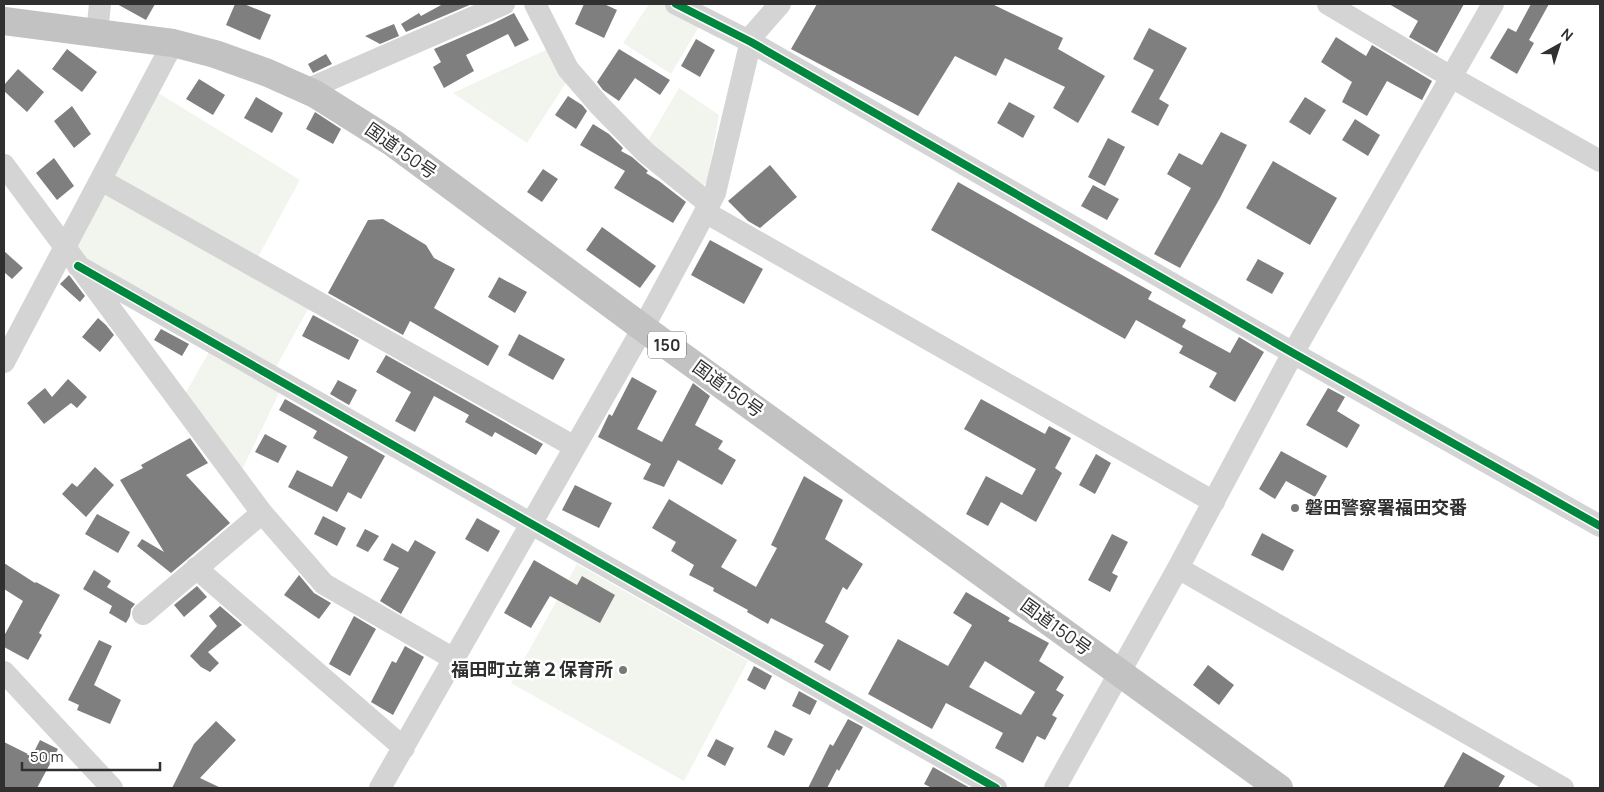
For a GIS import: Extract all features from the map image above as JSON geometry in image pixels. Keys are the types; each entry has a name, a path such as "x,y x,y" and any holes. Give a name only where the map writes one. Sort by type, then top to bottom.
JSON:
{"highway":[{"name":"国道150号","path":"4,21 173,43 215,54 268,72 306,90 393,143 643,328 1279,788"}],"street":[{"path":"98,33 100,4"},
{"path":"306,90 504,4"},
{"path":"535,4 568,69 600,106 645,152 707,208 1214,502"},
{"path":"676,4 751,42 1293,353 1600,526"},
{"path":"380,788 643,328 715,193 752,36 780,4"},
{"path":"1328,4 1451,77 1600,161"},
{"path":"1055,788 1178,568 1293,353 1493,4"},
{"path":"4,362 173,43"},
{"path":"4,165 262,513 324,584 454,659"},
{"path":"101,180 575,447"},
{"path":"78,266 996,788"},
{"path":"143,614 262,513"},
{"path":"196,568 404,748"},
{"path":"1178,568 1563,788"},
{"path":"4,672 112,788"}],"shaded area":[{"path":"649,4 676,4 704,18 671,74 623,43"},
{"path":"548,49 566,83 527,143 453,93"},
{"path":"150,88 300,180 253,266 313,300 271,376 284,383 237,480 180,403 214,343 65,248"},
{"path":"679,88 719,115 707,182 700,190 646,144"},
{"path":"577,564 748,661 684,781 511,683"}],"building":[{"path":"117,4 155,4 146,20"},
{"path":"235,4 244,4 271,15 260,40 226,25"},
{"path":"443,4 472,4 406,32 401,24 419,13 421,16"},
{"path":"584,4 604,4 617,10 604,38 575,24"},
{"path":"817,4 992,4 1063,38 1058,49 1105,76 1078,123 1053,108 1065,87 1005,58 996,76 955,56 918,116 791,49"},
{"path":"1389,4 1464,4 1437,53 1409,37 1418,21"},
{"path":"1531,4 1549,4 1529,40 1534,43 1517,74 1490,58 1508,28 1516,32"},
{"path":"514,13 529,40 515,47 508,34 466,55 474,71 444,88 433,67 441,62 434,49"},
{"path":"394,24 399,36 380,44 365,36"},
{"path":"1149,28 1187,48 1159,99 1169,105 1158,126 1131,112 1154,70 1133,59"},
{"path":"1336,37 1366,56 1372,45 1432,81 1422,100 1387,81 1367,116 1342,102 1352,82 1321,62"},
{"path":"696,39 715,50 700,77 681,66"},
{"path":"67,49 97,72 82,92 52,69"},
{"path":"619,49 670,80 660,95 635,78 619,101 603,90 597,82"},
{"path":"326,54 332,64 313,73 308,64"},
{"path":"18,69 44,92 27,112 4,91 4,85"},
{"path":"199,79 225,95 213,115 186,99"},
{"path":"568,96 582,105 587,111 576,129 555,115"},
{"path":"256,97 283,113 272,133 244,118"},
{"path":"1305,97 1326,110 1310,135 1289,122"},
{"path":"1009,102 1035,116 1023,138 997,123"},
{"path":"72,106 91,134 74,148 54,121"},
{"path":"315,112 341,129 333,144 306,129"},
{"path":"1355,119 1380,135 1368,156 1342,140"},
{"path":"593,124 609,134 623,148 621,151 632,157 648,171 646,173 686,202 673,223 614,188 625,171 580,145"},
{"path":"1221,132 1247,145 1220,198 1180,268 1154,254 1191,188 1167,174 1179,153 1202,165"},
{"path":"1108,138 1125,147 1105,186 1088,177"},
{"path":"54,158 74,186 57,200 36,173"},
{"path":"1273,161 1337,198 1310,245 1246,208"},
{"path":"770,165 797,197 760,228 748,221 728,201"},
{"path":"543,169 558,179 542,202 527,192"},
{"path":"958,182 1152,292 1148,299 1186,320 1182,327 1230,353 1239,337 1264,352 1235,402 1209,387 1217,373 1179,353 1183,346 1136,320 1125,339 931,230"},
{"path":"1093,185 1119,199 1107,220 1081,206"},
{"path":"383,219 426,245 434,258 455,269 434,308 499,346 488,366 410,321 403,335 328,293 368,220"},
{"path":"602,227 656,266 640,288 586,250"},
{"path":"710,240 763,269 744,304 691,275"},
{"path":"4,251 23,268 12,279 4,272"},
{"path":"1258,259 1284,273 1272,294 1246,280"},
{"path":"69,275 85,296 80,302 60,284"},
{"path":"499,277 527,292 515,313 488,297"},
{"path":"313,315 359,340 349,360 302,336"},
{"path":"98,318 114,335 100,352 82,337"},
{"path":"161,329 189,344 182,356 154,340"},
{"path":"519,334 565,359 553,380 508,355"},
{"path":"386,355 543,444 536,455 495,432 492,437 465,422 469,415 434,396 415,432 395,421 411,392 376,372"},
{"path":"632,377 657,391 637,429 662,442 693,383 710,396 695,425 723,441 718,449 736,460 722,485 678,460 664,487 643,479 651,464 598,437 609,414 612,416"},
{"path":"68,379 87,397 77,408 71,403 44,424 27,403 45,388 52,397"},
{"path":"338,380 357,390 349,405 330,394"},
{"path":"1328,388 1345,397 1337,411 1360,425 1347,448 1306,425"},
{"path":"285,399 385,456 361,499 348,492 337,512 288,487 297,470 332,487 348,457 313,438 317,431 279,410"},
{"path":"981,399 1045,434 1049,426 1071,438 1055,468 1062,473 1036,522 1001,502 988,526 966,514 986,476 1022,495 1036,469 964,429"},
{"path":"265,434 287,446 278,463 255,452"},
{"path":"190,438 208,463 186,475 230,523 171,573 137,546 142,539 164,552 120,480 143,468 141,465"},
{"path":"1281,451 1327,476 1315,497 1286,481 1275,499 1259,489"},
{"path":"1096,454 1111,463 1095,494 1079,485"},
{"path":"95,467 114,485 86,517 62,494 72,483 77,487"},
{"path":"804,476 843,500 825,539 863,564 847,590 843,587 825,622 849,636 830,671 814,662 824,645 771,618 768,624 747,612 748,610 713,591 714,588 689,575 694,565 671,551 676,542 652,528 669,499 737,540 721,567 756,587 777,548 771,545"},
{"path":"575,485 612,503 599,528 562,510"},
{"path":"97,514 130,532 118,553 85,534"},
{"path":"323,516 346,528 337,546 314,534"},
{"path":"477,518 500,531 488,552 465,539"},
{"path":"365,529 379,536 368,552 356,546"},
{"path":"1262,533 1294,550 1283,571 1251,555"},
{"path":"1112,534 1128,542 1112,573 1118,576 1110,592 1088,580"},
{"path":"415,540 436,552 401,614 380,601 399,568 383,560 392,543 408,552"},
{"path":"534,560 577,585 582,576 615,595 600,623 550,596 531,628 504,613"},
{"path":"4,563 35,583 60,595 39,633 42,635 28,660 4,647 4,636 23,601 4,589"},
{"path":"94,570 111,581 107,587 135,604 126,623 109,613 112,606 83,589"},
{"path":"299,575 314,593 331,603 319,619 284,595"},
{"path":"197,586 207,597 184,617 174,605"},
{"path":"966,592 1010,618 1008,621 1049,643 1039,661 1064,677 1056,690 1064,695 1052,715 1057,718 1045,740 1037,736 1023,763 995,748 1003,733 946,703 932,729 868,694 898,639 948,666 972,625 953,613","holes":["985,661 1035,692 1021,715 969,687"]},
{"path":"220,606 242,625 208,652 219,663 210,672 201,667 190,656 217,626 209,616"},
{"path":"354,616 376,629 350,676 329,664"},
{"path":"99,640 112,646 94,685 121,700 110,724 77,710 79,705 68,700"},
{"path":"405,646 424,657 393,715 371,702 392,661 396,663"},
{"path":"1208,665 1234,685 1219,705 1193,685"},
{"path":"754,666 772,676 765,690 747,680"},
{"path":"799,691 817,701 810,715 792,706"},
{"path":"848,719 863,727 839,771 837,769 827,788 808,788 830,744 833,746"},
{"path":"216,721 236,740 200,778 221,788 172,788 194,744"},
{"path":"775,730 793,739 784,756 767,747"},
{"path":"716,739 734,748 725,766 707,756"},
{"path":"40,740 58,749 37,788 4,788 4,742 32,756"},
{"path":"1463,752 1505,776 1498,788 1443,788"},
{"path":"933,767 970,788 932,788 924,784"}],"cycle path":[{"path":"676,4 751,42 1293,353 1600,526"},
{"path":"78,266 996,788"}],"place":[{"name":"磐田警察署福田交番","path":"1295,508"},
{"name":"福田町立第２保育所","path":"623,670"}]}
